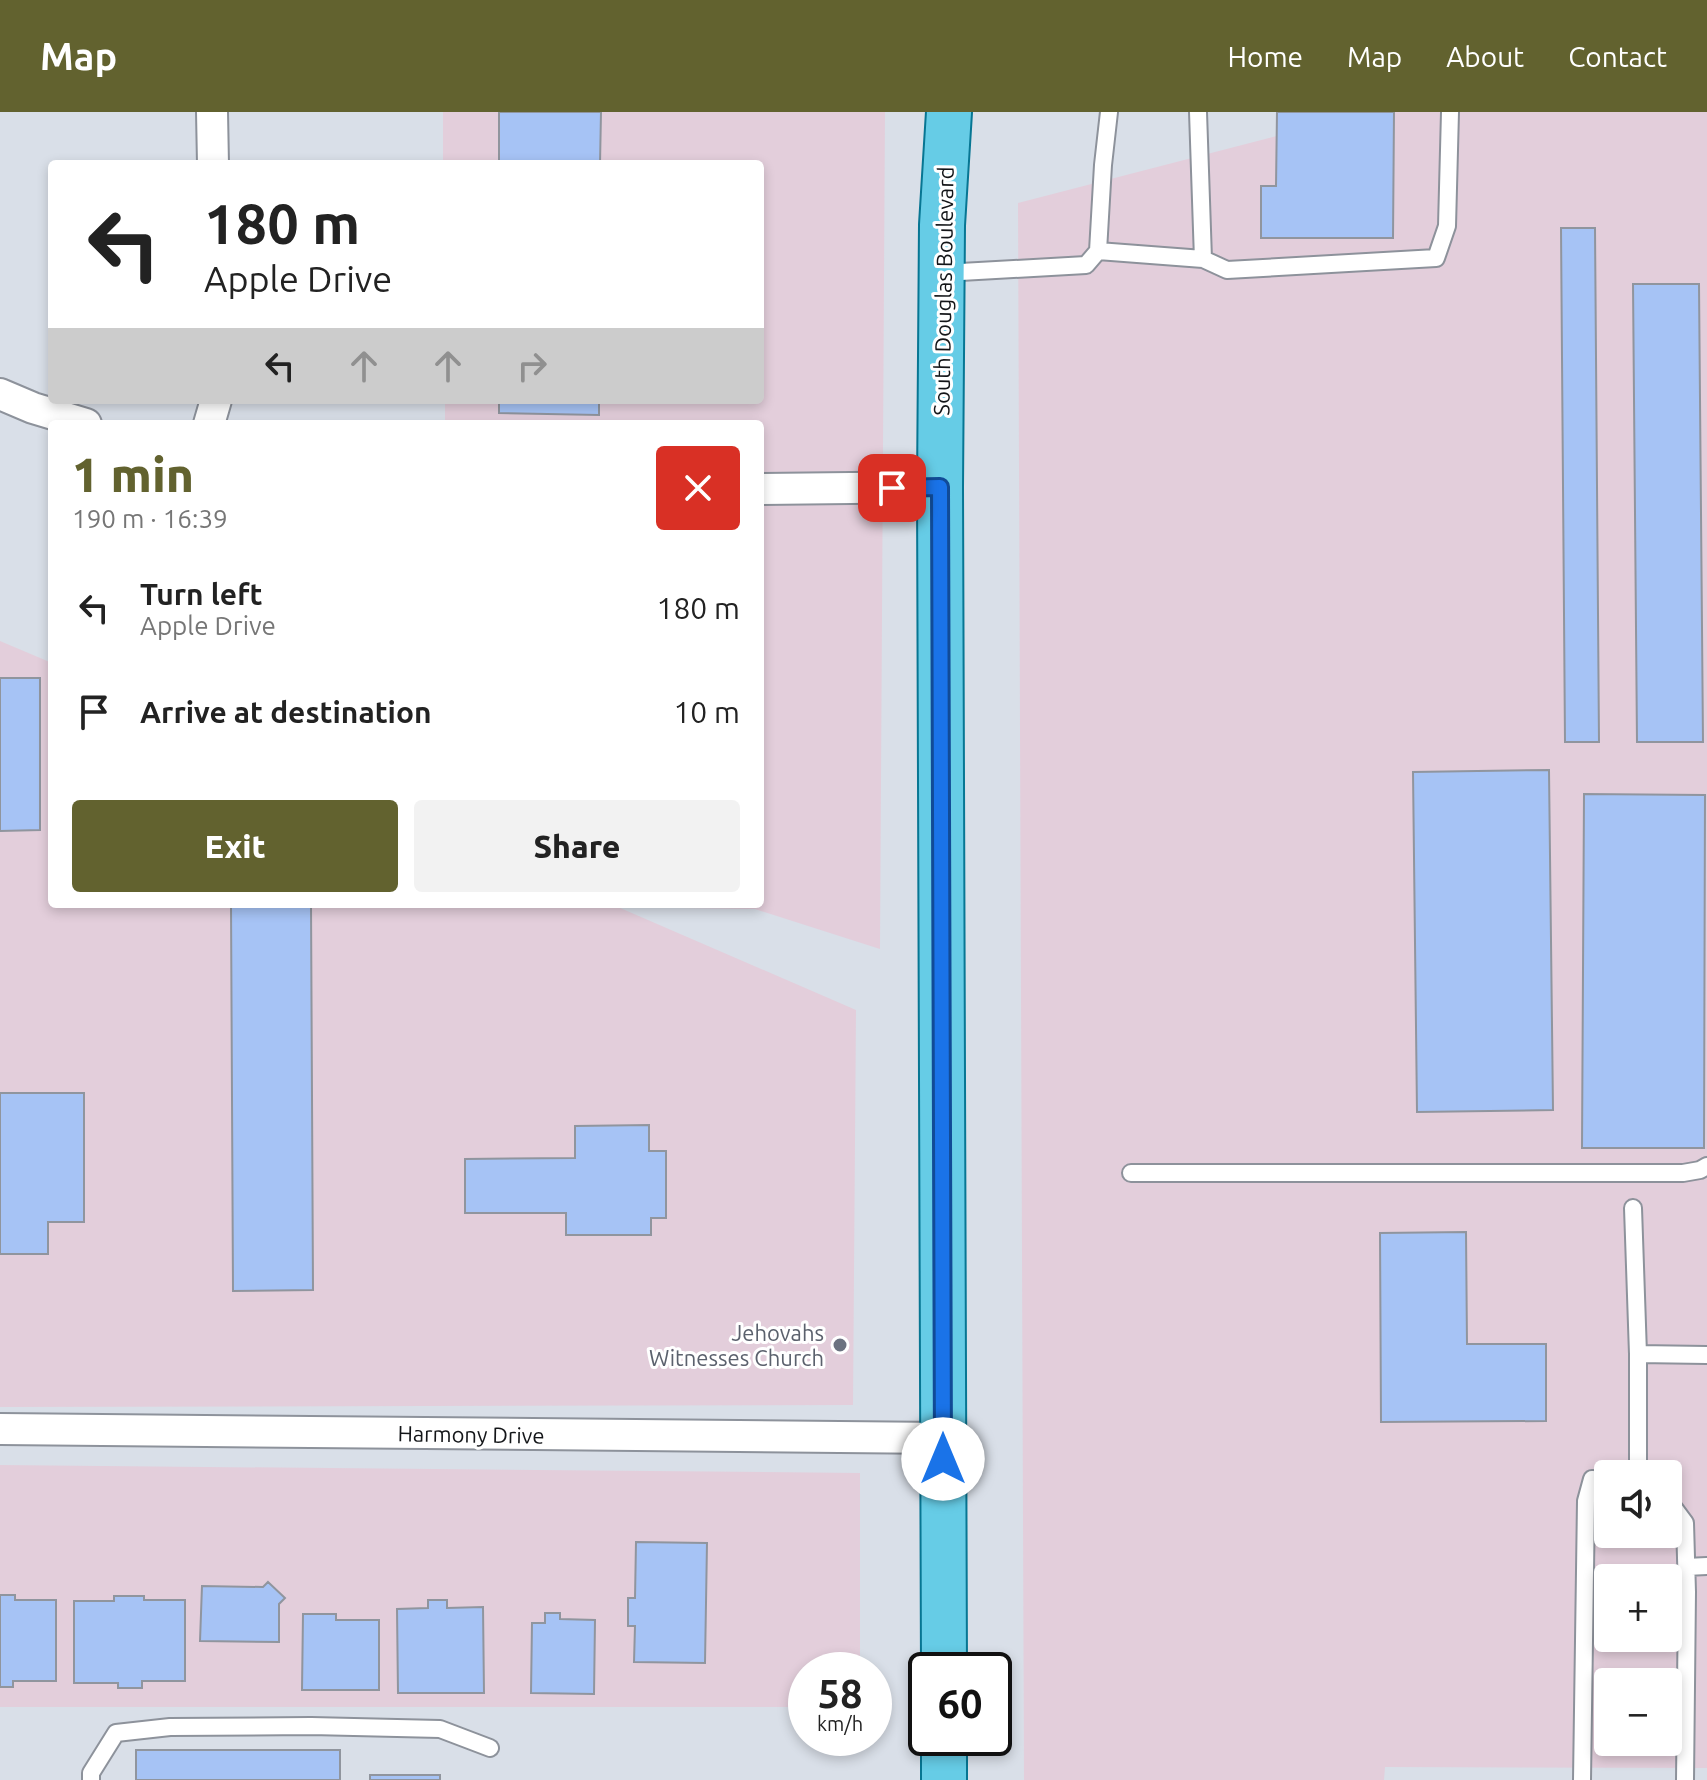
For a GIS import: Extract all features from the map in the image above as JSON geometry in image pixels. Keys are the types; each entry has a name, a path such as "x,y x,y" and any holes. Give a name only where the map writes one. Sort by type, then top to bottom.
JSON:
{"main road":[{"name":"South Douglas Boulevard","path":"944,1652 940,487 942,225 949,112"},
{"path":"944,1756 944,1780"}],"street":[{"path":"212,112 213,160"},
{"path":"0,394 73,420"},
{"path":"764,489 940,487"},
{"name":"Harmony Drive","path":"0,1429 943,1438"}],"lane":[{"path":"942,273 1086,265 1098,251 1109,112"},
{"path":"1198,112 1203,259"},
{"path":"1098,251 1203,259 1227,270 1436,258 1447,226 1450,112"},
{"path":"1131,1173 1683,1173 1707,1166"},
{"path":"1633,1208 1638,1460"},
{"path":"1638,1354 1707,1355"},
{"path":"1582,1780 1586,1501 1594,1479"},
{"path":"1682,1519 1685,1523 1686,1567 1685,1780"},
{"path":"1686,1567 1707,1566"},
{"path":"91,1780 91,1773 116,1733 170,1727 440,1729 490,1748"}],"shaded area":[{"path":"443,112 885,112 880,949 755,909 679,908 764,908 764,420 445,420 445,404 764,404 764,160 443,160"},
{"path":"1370,112 1707,112 1707,1768 1385,1767 1384,1780 1024,1780 1018,203"},
{"path":"0,641 48,661 48,908 620,908 856,1010 853,1405 0,1407"},
{"path":"0,1465 860,1473 860,1652 788,1652 788,1707 0,1707"}],"building":[{"path":"499,112 601,112 600,160 499,160"},
{"path":"1277,112 1394,112 1393,238 1261,238 1261,186 1276,186"},
{"path":"1561,228 1595,228 1599,742 1565,742"},
{"path":"1633,284 1699,284 1703,742 1637,742"},
{"path":"499,404 599,404 599,415 499,413"},
{"path":"0,678 40,678 40,830 0,831"},
{"path":"1549,770 1553,1110 1417,1112 1413,772"},
{"path":"1584,794 1705,795 1704,1148 1582,1148"},
{"path":"231,908 311,908 313,1290 233,1291"},
{"path":"0,1093 84,1093 84,1222 48,1222 48,1254 0,1254"},
{"path":"649,1125 649,1151 666,1151 666,1218 651,1218 651,1235 566,1235 566,1213 465,1213 465,1159 575,1158 575,1126"},
{"path":"1466,1232 1467,1344 1546,1344 1546,1421 1381,1422 1380,1233"},
{"path":"636,1542 707,1543 705,1663 634,1662 635,1626 628,1626 628,1598 635,1598"},
{"path":"268,1582 285,1598 279,1604 279,1642 200,1641 202,1586 263,1587"},
{"path":"0,1595 15,1595 15,1600 56,1600 56,1681 13,1681 13,1687 0,1687"},
{"path":"114,1596 185,1600 185,1681 142,1681 142,1688 118,1688 118,1683 74,1683 74,1601 114,1601"},
{"path":"428,1600 447,1600 447,1608 483,1607 484,1693 398,1693 397,1609 428,1608"},
{"path":"545,1613 560,1613 560,1619 595,1620 594,1694 531,1693 532,1623 545,1623"},
{"path":"303,1614 336,1614 336,1620 379,1620 379,1690 302,1690"},
{"path":"136,1750 340,1750 340,1780 136,1780"},
{"path":"370,1775 440,1775 440,1780 370,1780"}],"place":[{"name":"Jehovahs Witnesses Church","path":"840,1345"}],"route":[{"path":"892,488 940,487 943,1459"}]}
